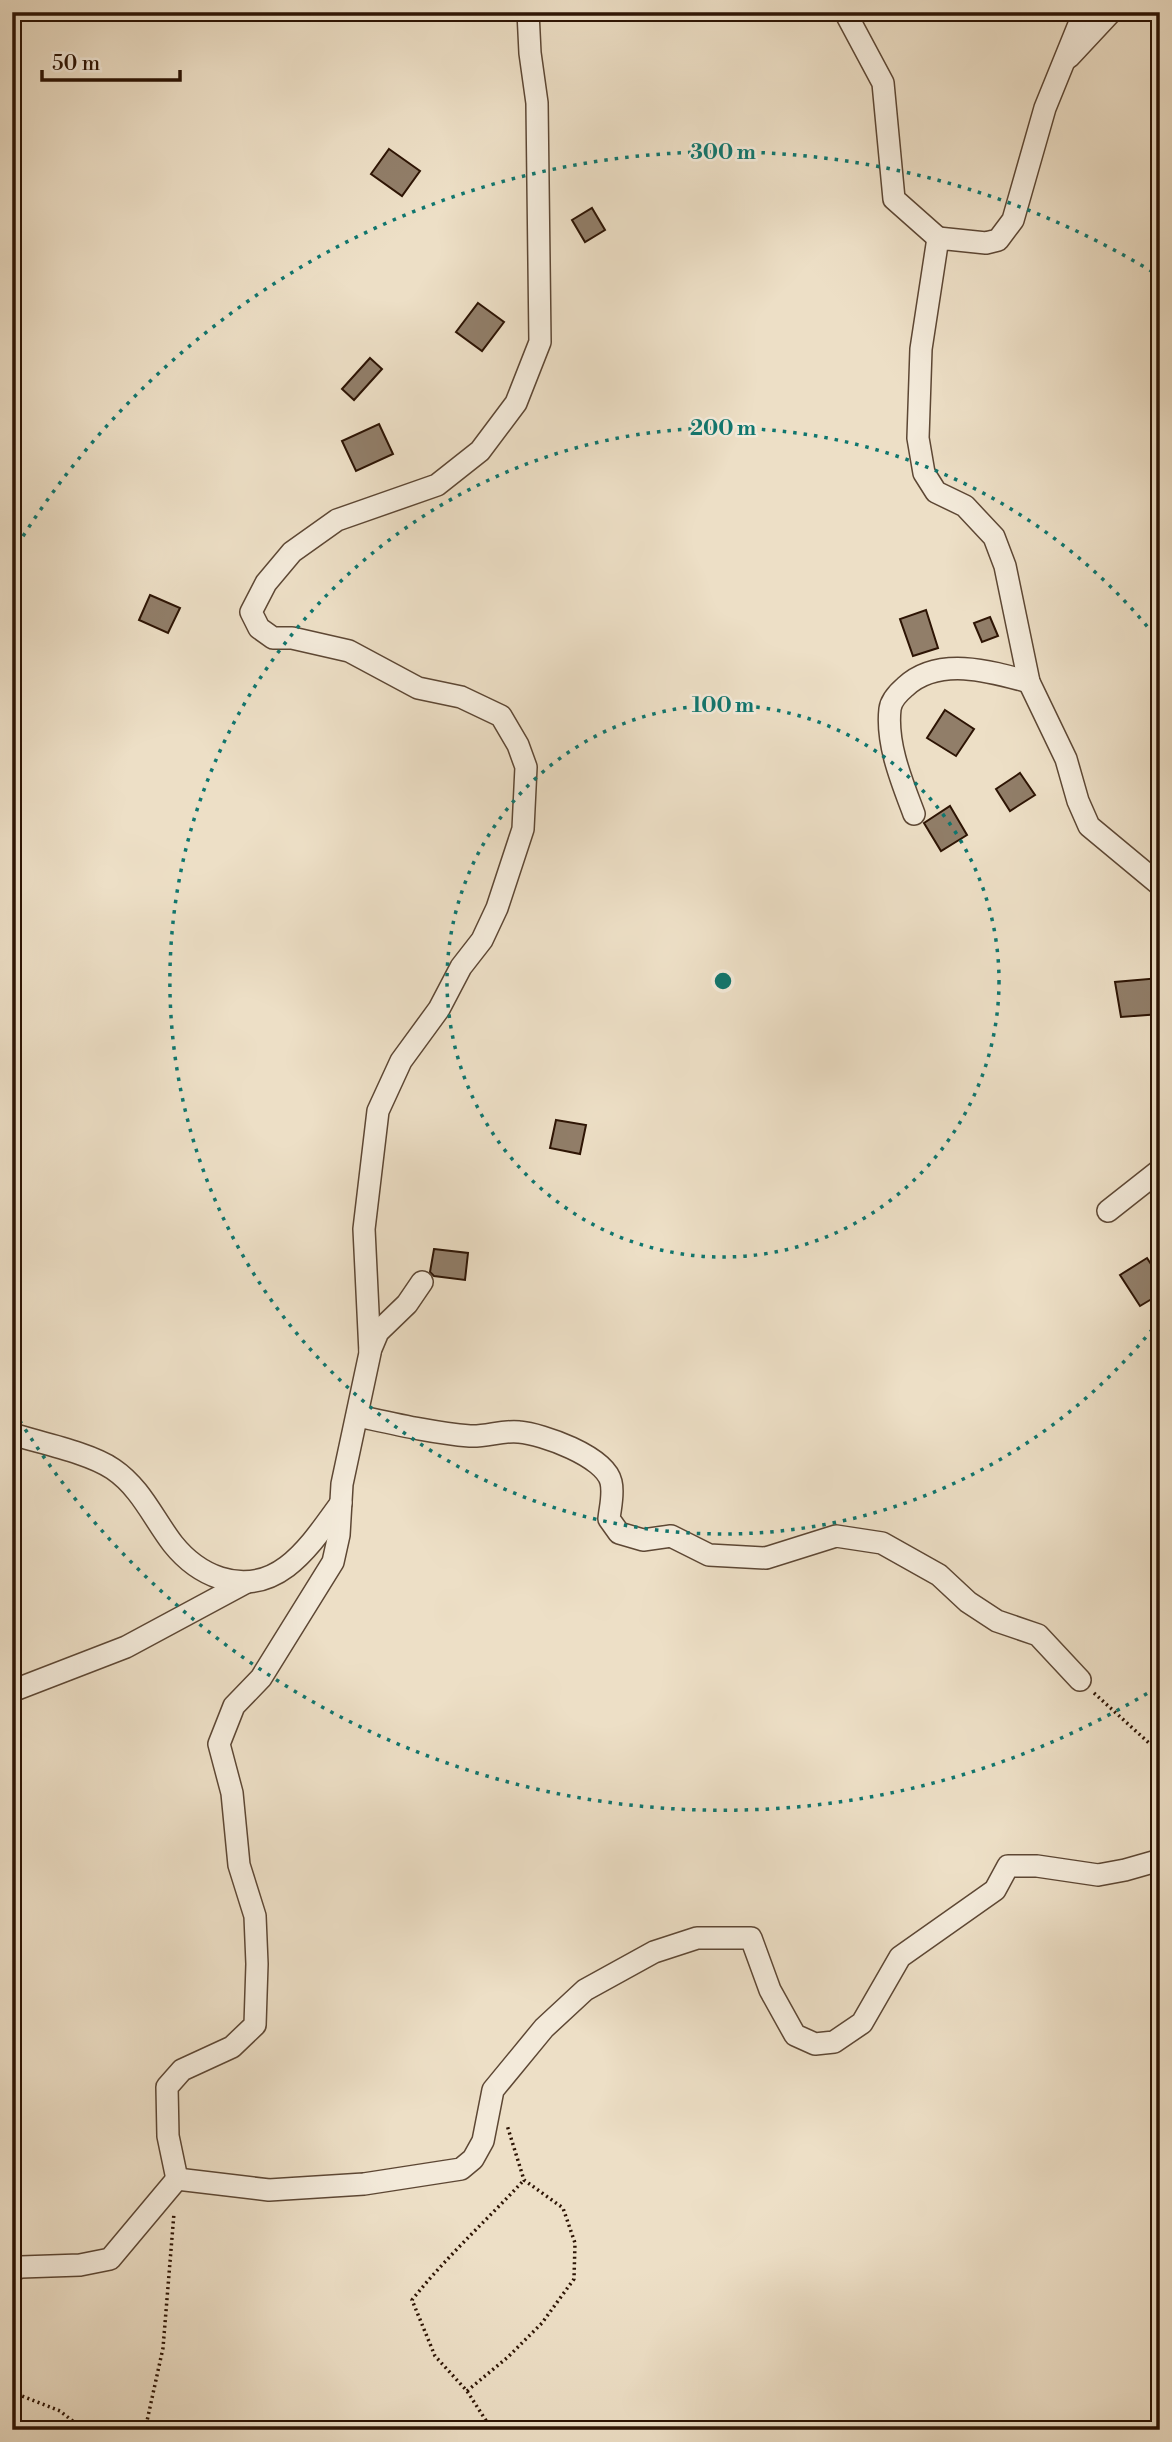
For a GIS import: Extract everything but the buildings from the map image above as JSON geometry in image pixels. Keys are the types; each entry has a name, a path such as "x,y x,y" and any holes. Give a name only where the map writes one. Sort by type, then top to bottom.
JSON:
{"street":[{"path":"370,1353 364,1229 378,1111 401,1061 439,1009 461,967 482,940 497,908 523,829 526,767 518,745 501,716 461,697 418,688 349,651 292,638 272,638 259,628 251,612 266,583 292,552 337,520 437,485 480,451 516,403 541,342 537,103 528,12"},
{"path":"845,12 883,83 894,199 938,238 986,243 998,240 1013,220 1045,108 1083,12"},
{"path":"1063,64 1111,12"},
{"path":"938,238 921,349 918,438 924,473 936,492 965,506 994,537 1005,566 1029,682 1066,759 1078,801 1089,826 1160,885"},
{"path":"914,814 892,746 890,706 897,694 915,678 945,668 991,671 1029,682"},
{"path":"1108,1211 1160,1170"},
{"path":"177,2179 168,2136 167,2087 182,2070 232,2047 255,2025 255,1916 239,1865 232,1793 219,1744 234,1706 261,1678 333,1562 339,1535 342,1484 370,1353 378,1332 407,1304 422,1282"},
{"path":"358,1416 472,1436 519,1432 564,1445 585,1455 602,1468 611,1480 609,1520 619,1533 643,1540 671,1536 709,1555 766,1558 836,1536 882,1543 939,1575 968,1602 997,1621 1038,1635 1080,1679"},
{"path":"12,1434 94,1459 113,1469 145,1500 174,1546 195,1566 213,1576 235,1583 256,1583 276,1574 296,1560 341,1503"},
{"path":"12,1691 126,1647 245,1583"},
{"path":"177,2179 268,2190 364,2185 461,2169 473,2159 483,2141 493,2090 544,2028 585,1990 654,1952 697,1938 751,1938 770,1990 795,2035 815,2045 834,2042 862,2023 900,1957 995,1890 1009,1866 1037,1866 1098,1875 1160,1860"},
{"path":"12,2270 21,2267 80,2265 110,2259 177,2179"}],"path":[{"path":"1080,1679 1160,1753"},
{"path":"467,2391 508,2357 542,2323 574,2279 575,2244 563,2208 524,2179 506,2123"},
{"path":"145,2430 163,2348 177,2179"},
{"path":"492,2430 467,2391 435,2356 412,2300 432,2274 476,2232 524,2179"},
{"path":"12,2392 60,2411 84,2430"}]}
